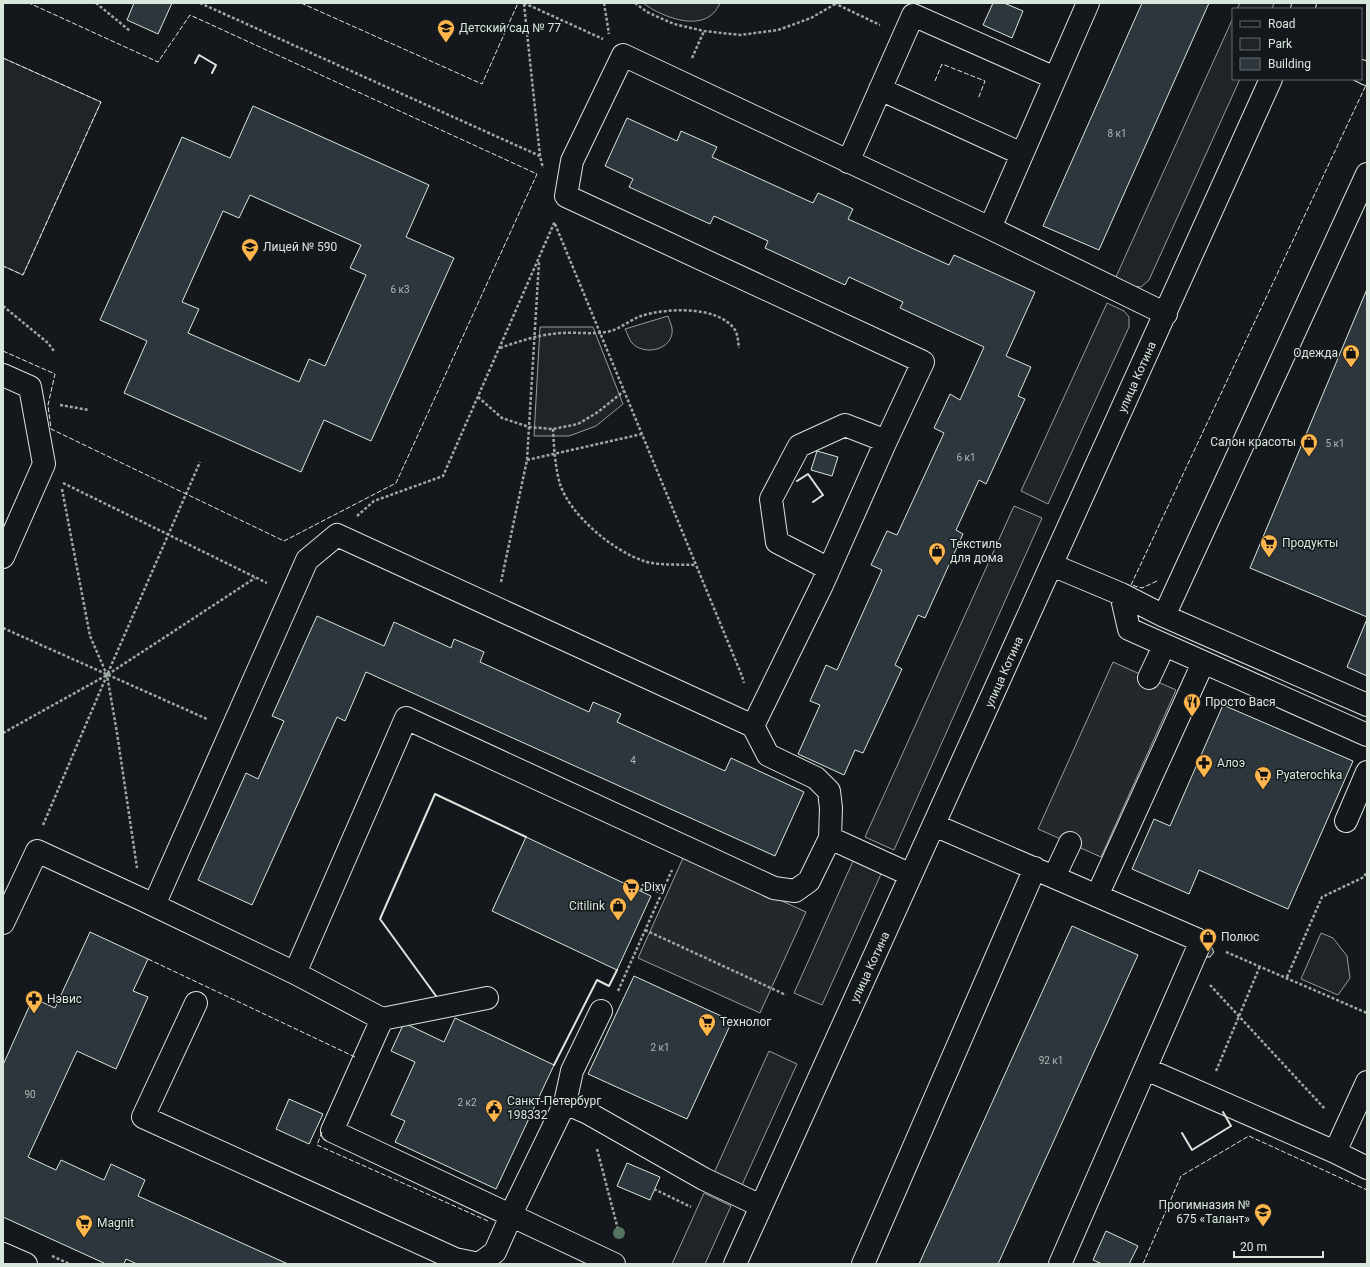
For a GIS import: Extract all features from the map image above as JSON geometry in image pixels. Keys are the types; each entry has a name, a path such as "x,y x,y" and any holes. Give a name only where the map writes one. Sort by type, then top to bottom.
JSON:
{"street":[{"path":"990,228 1088,3"},
{"path":"848,162 913,15 1055,78"},
{"path":"753,726 829,569 923,362 566,196 572,161 623,55 990,228 1166,314"},
{"name":"улица Котина","path":"735,1264 1271,80"},
{"path":"880,89 1022,154"},
{"path":"1164,616 1367,174"},
{"path":"3,375 30,387 44,464 3,557"},
{"path":"829,569 777,542 771,499 799,446 845,425 886,442"},
{"path":"154,905 307,560 337,535 753,726 768,755 816,778 829,790 832,808 830,838 809,881 794,891 774,888 406,718 295,973"},
{"path":"1052,565 1121,594 1164,616 1367,705"},
{"path":"1121,594 1129,629 1164,646 1367,735"},
{"path":"1149,678 1164,646"},
{"path":"1097,896 1204,663"},
{"path":"1346,821 1367,772"},
{"path":"934,824 1202,941 1060,1264"},
{"path":"830,838 911,875"},
{"path":"862,1264 1045,873 1070,843"},
{"path":"3,923 37,851 295,973 382,1019 486,998"},
{"path":"196,1002 143,1117 455,1259 479,1264 495,1252 565,1103 572,1071 601,1011"},
{"path":"382,1019 332,1131 513,1212 614,1264"},
{"path":"1146,1069 1335,1152 1367,1168"},
{"path":"1335,1152 1367,1082"},
{"path":"565,1103 588,1114 704,1178 761,1206"},
{"path":"3,1254 26,1264"}],"path":[{"path":"96,3 130,31"},
{"path":"200,3 540,156"},
{"path":"524,3 540,156 543,171"},
{"path":"524,3 610,42"},
{"path":"604,3 609,34"},
{"path":"635,3 647,12 674,24 704,31 740,35 778,30 811,18 836,3 904,36"},
{"path":"337,535 374,501 443,476 554,223 742,676 753,726"},
{"path":"496,608 527,460 539,259"},
{"path":"3,306 48,343 54,351"},
{"path":"499,348 534,337 561,332 600,333 612,331 640,316 661,311 683,310 702,312 726,320 736,331 739,348"},
{"path":"478,397 502,418 529,427 553,429 578,424 598,412 624,391"},
{"path":"553,429 560,484 569,503 582,520 627,554 644,561 665,564 696,565"},
{"path":"527,460 642,434"},
{"path":"40,831 200,462"},
{"path":"138,875 118,733 107,675 90,636 61,482 264,582"},
{"path":"3,733 107,675 255,578"},
{"path":"3,628 204,718"},
{"path":"601,1011 614,1001 683,846"},
{"path":"1287,977 1322,897 1364,877 1367,871"},
{"path":"641,891 644,885 662,894"},
{"path":"645,930 786,995"},
{"path":"1202,941 1367,1013"},
{"path":"1191,964 1345,1131"},
{"path":"1206,1095 1260,966"},
{"path":"597,1149 621,1240"},
{"path":"654,1189 691,1207"}],"green space":[{"path":"643,3 720,3 714,13 705,19 684,21 662,14"},
{"path":"1240,3 1274,3 1272,8 1238,8"},
{"path":"1232,20 1232,80 1240,80 1149,280 1141,287 1132,286 1115,279"},
{"path":"3,58 101,102 23,275 3,266"},
{"path":"1107,303 1124,311 1129,317 1129,327 1048,504 1021,491"},
{"path":"668,316 672,328 672,335 664,346 658,349 644,350 632,343 625,329"},
{"path":"540,327 593,327 623,404 596,426 569,436 534,436"},
{"path":"1014,506 1042,518 894,850 865,837"},
{"path":"853,861 881,874 822,1005 794,993"},
{"path":"1321,933 1333,938 1347,956 1350,978 1338,995 1301,979"},
{"path":"769,1051 797,1064 742,1185 714,1173"},
{"path":"704,1193 731,1206 705,1264 672,1264"}],"shaded area":[{"path":"1113,662 1176,690 1101,857 1038,829"},
{"path":"684,856 806,912 760,1013 638,958"}],"building":[{"path":"134,3 172,3 158,34 127,20"},
{"path":"993,3 1004,3 1023,11 1012,38 983,25"},
{"path":"1142,3 1209,3 1099,250 1043,226"},
{"path":"253,106 429,185 406,237 454,258 371,441 324,420 301,472 124,393 147,341 100,320 182,137 230,158","holes":["250,195 361,245 350,268 366,275 325,366 309,359 299,382 188,333 199,309 182,302 223,211 239,218"]},
{"path":"627,118 677,141 681,131 717,147 712,157 813,203 818,193 836,201 853,209 848,219 949,265 954,255 1035,292 1006,356 1031,367 1018,396 1025,399 986,484 979,480 956,530 963,534 925,618 918,615 895,665 902,669 863,753 855,750 844,775 798,754 820,705 810,701 826,665 837,670 882,570 871,565 887,531 897,535 944,433 934,428 950,394 960,400 984,347 900,308 903,302 849,277 845,285 765,248 768,241 714,216 710,224 629,187 633,179 605,166"},
{"path":"1367,289 1367,617 1250,568"},
{"path":"817,451 838,457 832,476 811,470"},
{"path":"317,616 384,646 394,622 451,648 454,639 484,652 480,662 589,712 593,702 621,714 617,722 725,771 731,758 804,792 775,856 366,672 345,721 337,717 252,905 198,880 246,773 258,779 284,721 272,716"},
{"path":"1367,619 1367,676 1347,667"},
{"name":"Pyaterochka","path":"1223,705 1353,761 1288,909 1199,870 1189,894 1132,869 1154,819 1170,826"},
{"path":"526,837 651,896 617,970 492,911"},
{"path":"1072,926 1138,955 998,1264 919,1264"},
{"path":"90,932 148,959 133,991 148,997 116,1069 77,1051 28,1157 56,1170 61,1160 104,1180 111,1164 145,1180 138,1196 288,1264 137,1264 126,1259 124,1264 106,1264 3,1217 3,1065 33,998 55,1008"},
{"name":"Полюс","path":"1204,946 1211,946 1214,952 1210,957 1205,957"},
{"path":"634,976 732,1021 687,1119 588,1074"},
{"path":"455,1018 554,1065 496,1189 395,1142 405,1121 391,1115 415,1062 391,1051 404,1023 444,1042"},
{"path":"289,1099 323,1114 309,1144 276,1129"},
{"path":"627,1163 660,1177 650,1200 617,1186"},
{"path":"1106,1231 1138,1246 1129,1264 1102,1264 1093,1260"}],"fence":[{"path":"3,351 55,374 48,405 51,429 284,541 396,483 537,174 190,15 158,62 29,3"},
{"path":"301,3 482,84 518,3"},
{"path":"3,58 101,102 23,275 3,266"},
{"path":"935,81 942,64 985,81 978,99"},
{"path":"1157,581 1142,588 1131,585 1367,85"},
{"path":"148,959 355,1057 354,1058"},
{"path":"322,1132 317,1145 488,1221"},
{"path":"1143,1264 1181,1176 1249,1136 1367,1190"}],"wall":[{"path":"195,63 199,55 216,65 212,73"},
{"path":"797,481 808,474 823,495 813,502"},
{"path":"436,996 380,919 435,794 526,837"},
{"path":"554,1065 597,980 609,986 617,970"},
{"path":"1182,1133 1192,1150 1231,1126 1223,1112"}],"place":[{"name":"Детский сад № 77","path":"446,43"},
{"name":"Лицей № 590","path":"250,262"},
{"name":"Одежда","path":"1351,368"},
{"name":"Салон красоты","path":"1309,457"},
{"name":"Продукты","path":"1269,558"},
{"name":"Текстиль для дома","path":"937,566"},
{"name":"Просто Вася","path":"1192,717"},
{"name":"Алоэ","path":"1204,778"},
{"name":"Pyaterochka","path":"1263,790"},
{"name":"Dixy","path":"631,902"},
{"name":"Citilink","path":"618,921"},
{"name":"Полюс","path":"1208,952"},
{"name":"Нэвис","path":"34,1014"},
{"name":"Технолог","path":"707,1037"},
{"name":"Санкт-Петербург 198332","path":"494,1123"},
{"name":"Прогимназия № 675 «Талант»","path":"1263,1227"},
{"name":"Magnit","path":"84,1238"}]}
